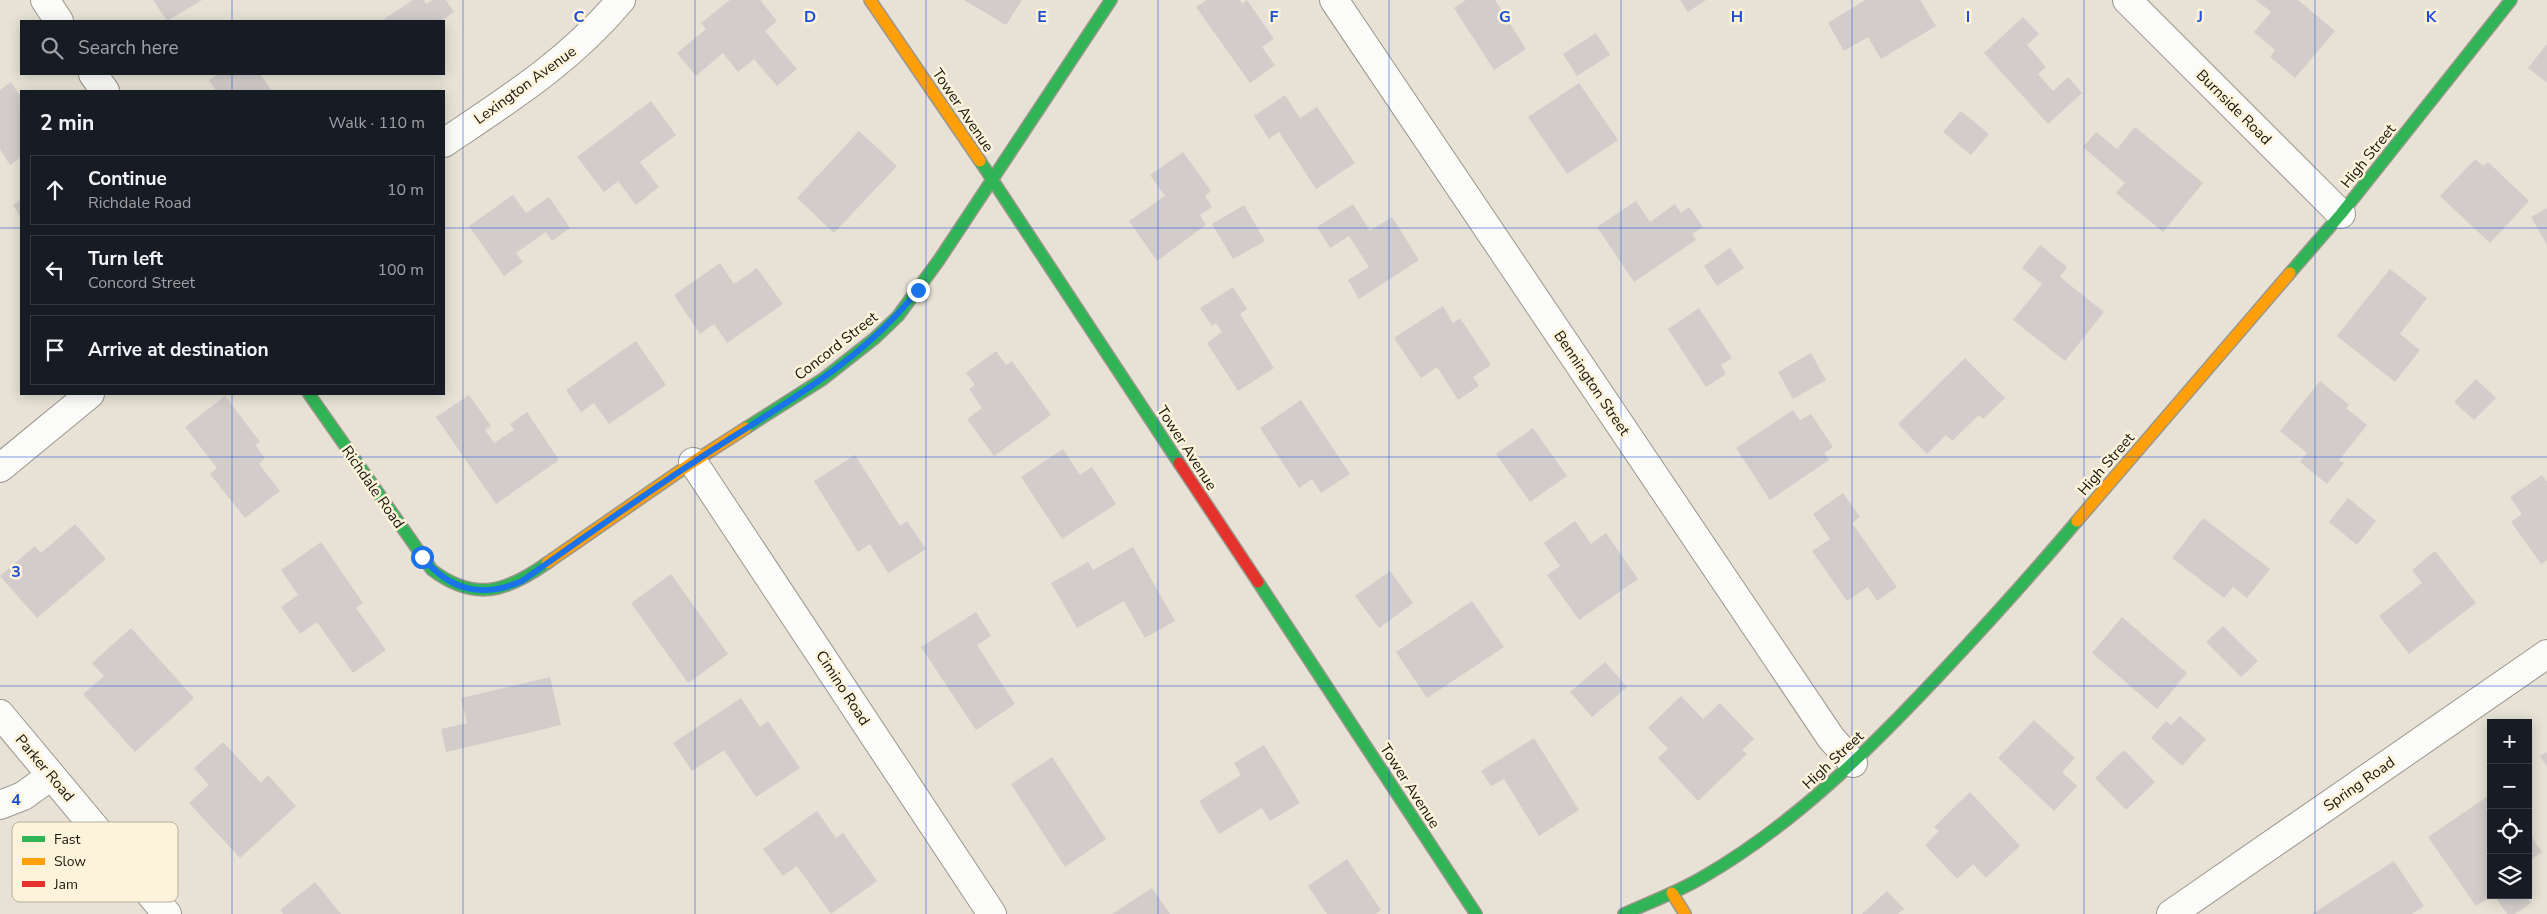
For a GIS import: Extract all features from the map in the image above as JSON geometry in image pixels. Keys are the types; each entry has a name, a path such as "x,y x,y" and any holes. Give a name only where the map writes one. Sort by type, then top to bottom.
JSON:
{"street":[{"path":"45,0 58,20"},
{"name":"Lexington Avenue","path":"445,141 546,74 588,37 621,0"},
{"name":"Tower Avenue","path":"870,0 993,180 1476,914"},
{"name":"Concord Street","path":"469,590 497,589 522,581 693,462 822,379 875,338 898,316 918,290 1111,0"},
{"name":"Bennington Street","path":"1334,0 1831,738 1854,762"},
{"name":"Burnside Road","path":"2127,0 2341,214"},
{"name":"High Street","path":"1624,914 1672,893 1731,862 1791,818 1854,762 1909,707 2023,584 2341,214 2511,0"},
{"path":"95,75 104,90"},
{"path":"0,468 89,395"},
{"name":"Richdale Road","path":"309,395 422,557 442,578 469,590"},
{"name":"Cimino Road","path":"693,462 992,914"},
{"name":"Spring Road","path":"2171,914 2547,654"},
{"name":"Parker Road","path":"0,714 90,822"},
{"path":"0,805 23,796 51,776"},
{"path":"1672,893 1685,914"},
{"name":"Parker Road","path":"157,902 167,914"}],"building":[{"path":"153,0 202,0 169,20 166,20"},
{"path":"413,0 424,0 426,4 432,0 446,0 454,12 442,20 383,20"},
{"path":"730,0 760,0 777,21 765,31 797,69 777,86 754,59 738,72 723,53 696,76 677,53 706,29 701,23"},
{"path":"964,0 1022,0 1006,25"},
{"path":"1207,0 1240,0 1242,4 1247,0 1274,39 1262,47 1275,65 1250,83 1196,7"},
{"path":"1466,0 1495,0 1526,49 1494,70 1454,8"},
{"path":"1680,0 1706,0 1688,12"},
{"path":"1865,0 1920,0 1936,26 1881,59 1868,37 1844,51 1828,23"},
{"path":"2256,0 2298,0 2335,31 2295,78 2270,57 2275,50 2254,32 2271,12"},
{"path":"2023,17 2039,34 2027,45 2046,67 2038,74 2053,91 2068,77 2082,93 2048,124 1984,53"},
{"path":"1596,33 1610,55 1577,76 1563,54"},
{"path":"2547,44 2547,83 2528,68"},
{"path":"217,75 261,75 271,90 215,90 209,80"},
{"path":"11,82 20,96 20,158 10,165 0,149 0,90"},
{"path":"1579,83 1618,140 1567,174 1528,117"},
{"path":"1285,95 1300,118 1317,107 1355,163 1316,189 1279,132 1269,139 1254,116"},
{"path":"651,101 676,135 640,162 659,187 636,205 618,181 604,192 577,157"},
{"path":"1961,111 1989,134 1971,155 1943,132"},
{"path":"2135,127 2203,183 2163,232 2116,193 2125,183 2083,147 2096,132 2117,149"},
{"path":"859,131 897,166 834,233 797,198"},
{"path":"1183,152 1211,191 1205,196 1212,207 1200,215 1206,225 1157,261 1129,221 1165,196 1150,175"},
{"path":"2475,159 2483,166 2488,162 2529,201 2490,243 2440,196"},
{"path":"513,195 526,213 549,197 570,228 552,241 546,232 516,253 523,262 504,276 469,226"},
{"path":"20,201 20,216 13,205"},
{"path":"1636,201 1650,222 1675,204 1681,213 1689,207 1703,227 1692,234 1696,240 1634,282 1597,227"},
{"path":"1353,204 1370,231 1392,217 1419,260 1359,299 1348,280 1369,267 1349,236 1330,248 1317,227"},
{"path":"1244,205 1265,241 1233,259 1212,224"},
{"path":"2547,208 2547,245 2531,217"},
{"path":"2040,245 2067,267 2060,277 2104,312 2065,361 2013,320 2042,284 2022,268"},
{"path":"1730,248 1744,268 1717,286 1704,266"},
{"path":"720,263 734,284 757,268 783,304 727,343 714,324 700,334 674,295"},
{"path":"2390,269 2427,298 2400,334 2420,350 2395,382 2337,336"},
{"path":"1233,287 1247,309 1240,314 1274,368 1238,391 1207,343 1222,332 1216,323 1212,326 1200,308"},
{"path":"1443,306 1453,323 1460,318 1491,365 1473,377 1479,386 1458,400 1437,367 1421,378 1394,338"},
{"path":"1699,308 1732,358 1721,365 1726,374 1706,387 1668,329"},
{"path":"636,341 666,385 609,424 594,403 581,412 566,390"},
{"path":"996,351 1006,365 1012,361 1051,415 994,456 967,419 982,408 969,389 975,385 966,373"},
{"path":"1811,353 1826,380 1793,399 1778,372"},
{"path":"1965,358 2005,398 1983,419 1979,415 1952,441 1946,435 1927,454 1898,424"},
{"path":"2476,379 2496,398 2474,420 2454,402"},
{"path":"2320,381 2349,405 2346,408 2367,425 2339,460 2344,463 2327,484 2300,462 2307,453 2280,431"},
{"path":"469,395 491,426 485,430 494,443 514,430 510,424 527,412 559,460 496,504 436,417"},
{"path":"225,396 260,442 255,445 265,458 259,464 280,491 245,518 210,474 217,468 185,427"},
{"path":"1301,400 1350,474 1321,493 1312,479 1299,488 1260,428"},
{"path":"1793,410 1800,420 1811,414 1833,447 1824,453 1829,460 1770,500 1736,448"},
{"path":"1533,428 1567,476 1530,502 1496,454"},
{"path":"1063,449 1080,475 1092,467 1116,504 1062,539 1021,477"},
{"path":"855,455 900,526 907,521 926,549 888,573 870,544 858,552 814,481"},
{"path":"2542,475 2547,482 2547,560 2541,564 2511,522 2522,514 2510,497"},
{"path":"1843,493 1860,517 1852,523 1897,587 1877,601 1868,587 1847,601 1812,551 1830,539 1813,514"},
{"path":"2348,498 2376,521 2357,545 2329,522"},
{"path":"2203,518 2270,569 2247,598 2233,587 2224,598 2172,558"},
{"path":"1575,521 1591,544 1606,533 1638,579 1579,620 1547,575 1560,566 1544,543"},
{"path":"75,524 106,559 37,618 0,576 35,546 41,553"},
{"path":"321,542 363,603 356,608 386,650 353,673 317,622 300,634 281,607 298,595 281,570"},
{"path":"1133,547 1175,621 1145,638 1124,601 1077,628 1051,583 1088,562 1093,570"},
{"path":"2435,551 2476,603 2409,654 2379,616 2422,583 2412,570"},
{"path":"1390,571 1413,603 1379,628 1355,596"},
{"path":"671,574 728,654 688,683 631,603"},
{"path":"1472,601 1504,647 1427,698 1396,652"},
{"path":"976,612 991,636 977,645 1015,704 976,730 921,647"},
{"path":"2122,617 2187,673 2157,709 2092,653"},
{"path":"2223,626 2258,661 2241,677 2206,642"},
{"path":"131,628 194,698 135,752 83,694 104,676 92,663"},
{"path":"1605,662 1627,687 1592,717 1570,692"},
{"path":"550,677 561,725 446,752 441,729 467,723 461,698"},
{"path":"1681,696 1703,719 1720,703 1754,739 1742,750 1747,754 1698,801 1658,758 1668,749 1648,728"},
{"path":"741,698 760,727 768,721 800,768 756,797 724,750 692,771 673,743"},
{"path":"2180,716 2206,739 2182,766 2151,738 2166,721 2171,725"},
{"path":"2034,720 2075,758 2062,772 2077,786 2054,811 1998,758"},
{"path":"1534,738 1579,810 1539,836 1504,779 1491,786 1481,771"},
{"path":"223,742 261,783 268,775 296,806 240,858 189,803 209,785 194,768"},
{"path":"1264,745 1300,803 1270,821 1262,808 1219,834 1199,801 1241,775 1234,763"},
{"path":"2124,750 2155,782 2126,810 2095,778"},
{"path":"2547,752 2547,767 2540,756"},
{"path":"1052,757 1106,839 1065,867 1011,784"},
{"path":"1970,792 2020,846 1986,878 1973,864 1957,879 1925,845 1939,831 1934,827"},
{"path":"2487,797 2487,899 2476,906 2428,837"},
{"path":"817,811 836,838 843,833 877,881 831,914 797,866 783,876 763,849"},
{"path":"2532,837 2542,852 2532,859"},
{"path":"1347,859 1381,910 1376,914 1327,914 1308,886"},
{"path":"2394,861 2424,906 2412,914 2312,914"},
{"path":"315,882 341,914 283,914 280,910"},
{"path":"1152,888 1170,914 1112,914"},
{"path":"1887,891 1904,909 1898,914 1862,914"},
{"path":"2497,899 2528,899 2531,903 2515,914 2507,914"}],"traffic: fast":[{"path":"746,428 823,379 875,338 898,316 939,260 1111,0"},
{"path":"2290,273 2341,214 2511,0"},
{"path":"980,161 1179,463"},
{"path":"310,395 432,570 462,586 490,589 518,581 547,563"},
{"path":"1624,914 1684,887 1737,856 1800,809 1830,783 1860,756 1943,671 2077,521"},
{"path":"1258,582 1476,914"}],"traffic: slow":[{"path":"870,0 980,161"},
{"path":"2077,521 2290,273"},
{"path":"547,563 693,462 746,428"},
{"path":"1672,893 1685,914"}],"traffic: jam":[{"path":"1179,463 1258,582"}],"route":[{"path":"422,557 432,570 442,578 454,585 469,590 509,587 522,581 693,462 850,359 898,316 918,290"}]}
